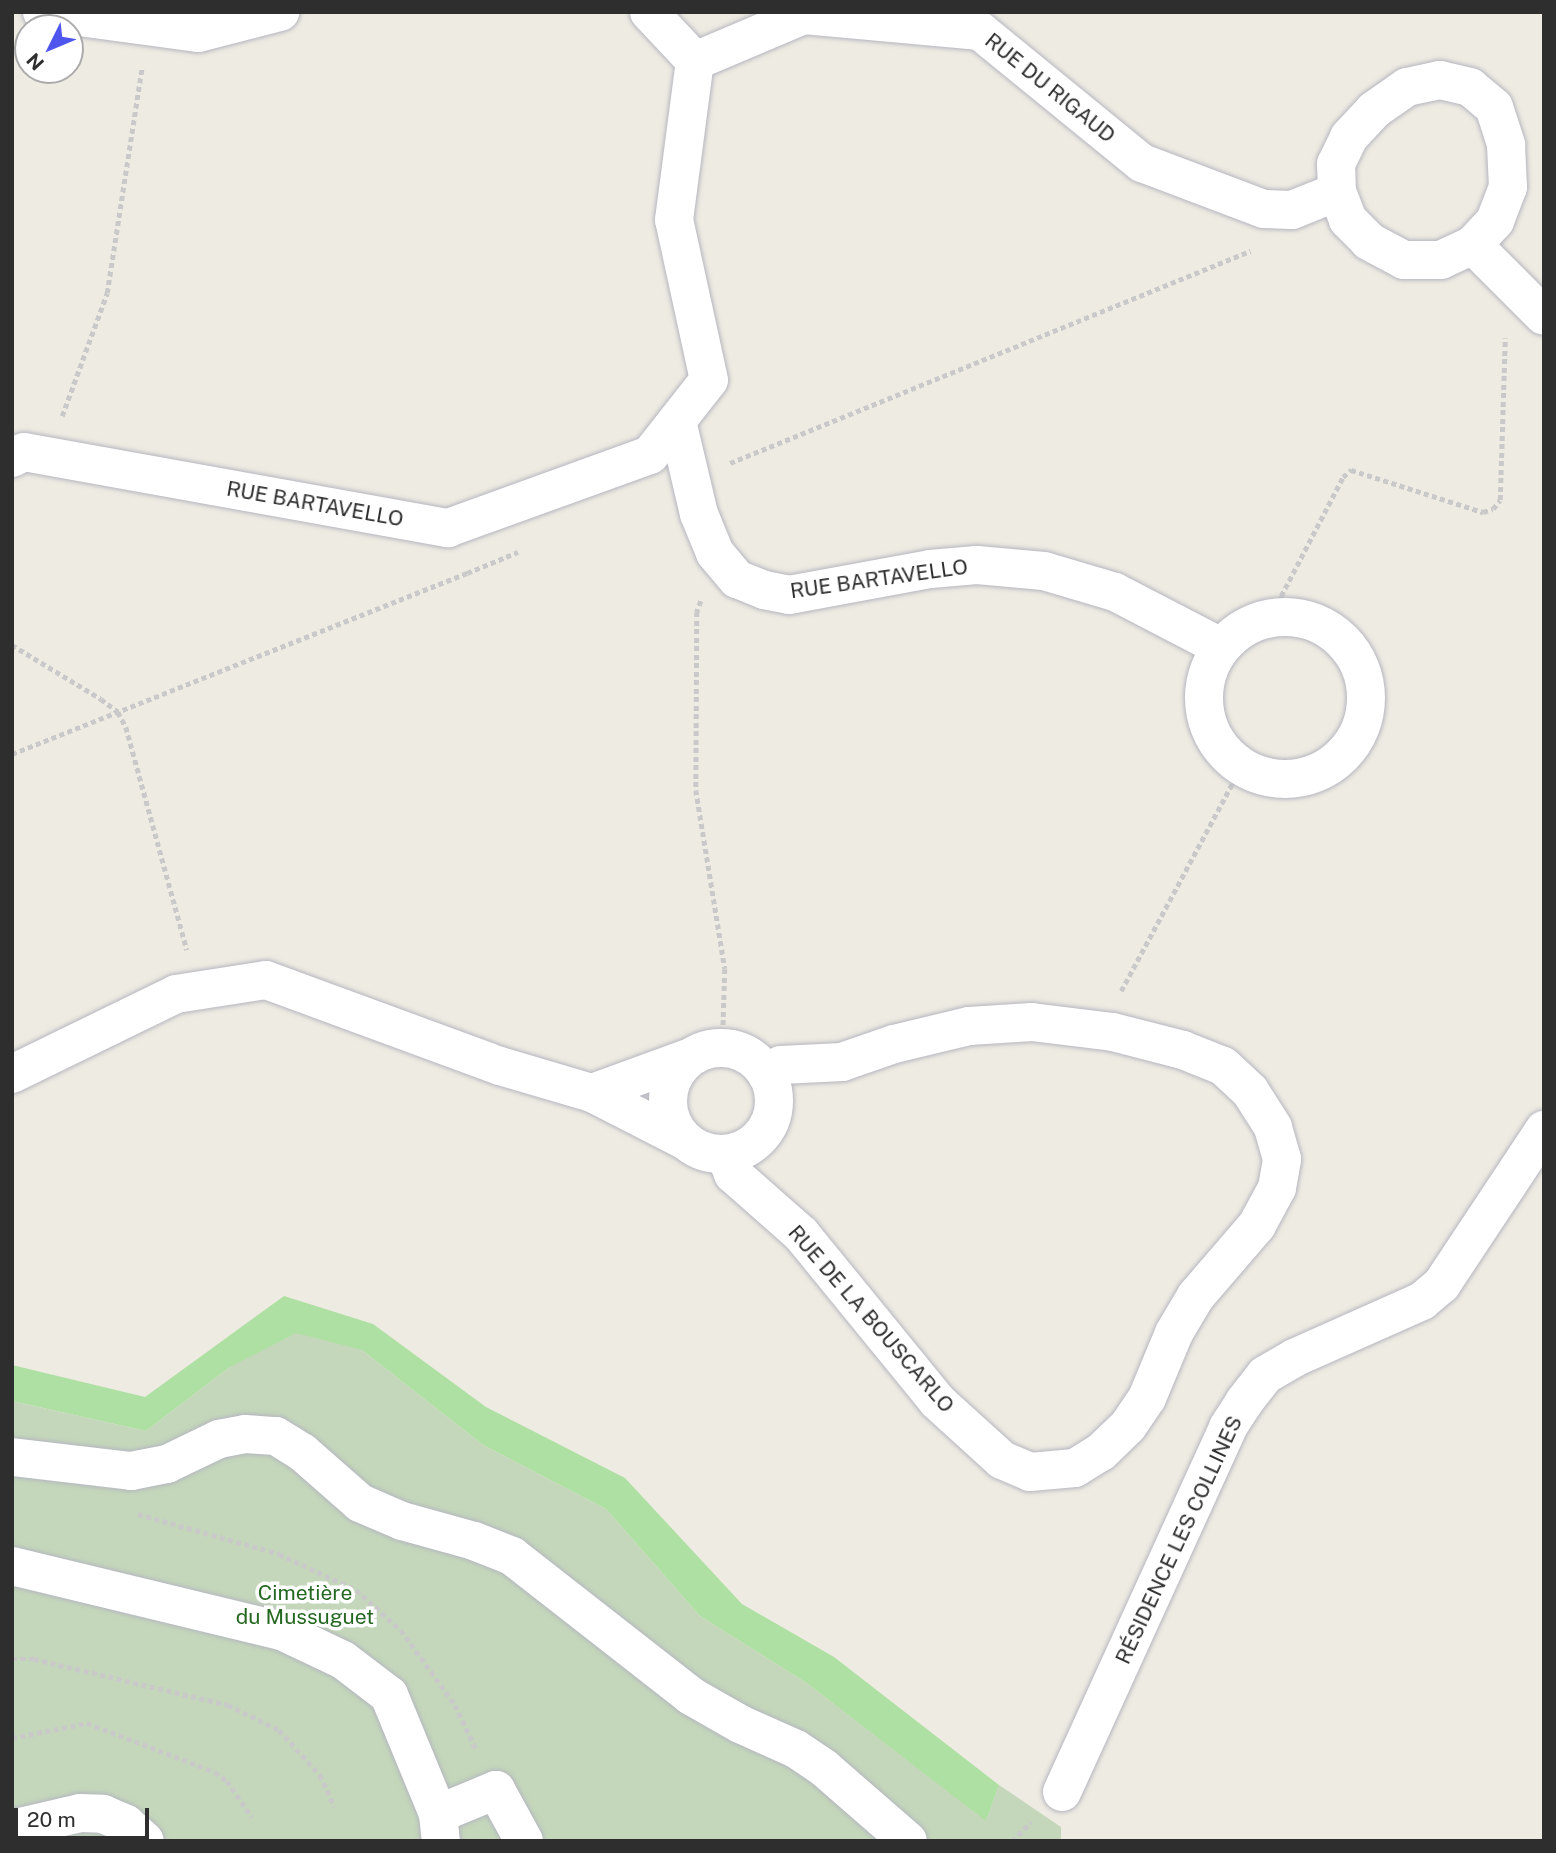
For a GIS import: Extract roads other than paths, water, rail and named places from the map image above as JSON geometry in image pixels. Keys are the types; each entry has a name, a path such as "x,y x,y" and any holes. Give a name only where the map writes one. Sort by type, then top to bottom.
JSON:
{"street":[{"path":"42,12 198,33 280,12"},
{"path":"649,12 695,61 674,220 709,380 677,421"},
{"name":"RUE DU RIGAUD","path":"695,61 804,15 980,31 1142,163 1264,209 1292,210 1337,192"},
{"path":"1440,80 1470,87 1494,107 1506,145 1508,187 1495,221 1473,245 1441,260 1404,260 1369,241 1348,220 1337,192 1336,164 1349,137 1374,110 1407,87 1440,80"},
{"path":"1473,245 1536,308"},
{"name":"RUE BARTAVELLO","path":"30,457 448,528 650,455 677,421"},
{"name":"RUE BARTAVELLO","path":"677,421 699,514 715,553 737,579 764,590 789,595 930,569 977,565 1044,571 1115,592 1221,647"},
{"path":"1295,617 1321,625 1342,640 1357,662 1361,674 1365,687 1365,712 1356,737 1341,757 1320,772 1294,779 1269,778 1244,768 1223,751 1209,727 1203,700 1207,671 1221,647 1241,629 1267,618 1295,617"},
{"path":"12,1074 176,994 266,980 500,1066 592,1093 700,1150 725,1154 749,1147 762,1136 771,1122 775,1105 774,1088 766,1073 755,1060 741,1051 705,1053 592,1093"},
{"name":"RUE DE LA BOUSCARLO","path":"725,1154 733,1174 801,1234 937,1401 1002,1460 1030,1472 1075,1468 1101,1452 1128,1426 1147,1398 1174,1333 1196,1296 1257,1224 1277,1188 1282,1159 1273,1127 1250,1091 1223,1066 1183,1050 1113,1032 1032,1022 968,1027 894,1044 842,1062 781,1065 766,1073"},
{"path":"684,1140 673,1125 667,1108 668,1089 676,1072 705,1053"},
{"name":"RÉSIDENCE LES COLLINES","path":"1062,1792 1228,1427 1244,1402 1265,1375 1284,1363 1422,1301 1442,1284 1544,1130"},
{"path":"12,1457 131,1471 167,1464 219,1439 245,1434 275,1436 302,1452 360,1503 402,1521 474,1541 512,1556 691,1696 740,1724 796,1749 824,1768 908,1841"},
{"path":"12,1566 284,1633 343,1660 389,1695 440,1827 496,1790 524,1841"},
{"path":"19,1825 80,1813 103,1814 126,1824 145,1841"}],"park label":[{"name":"Cimetière du Mussuguet","path":"305,1605"}]}
